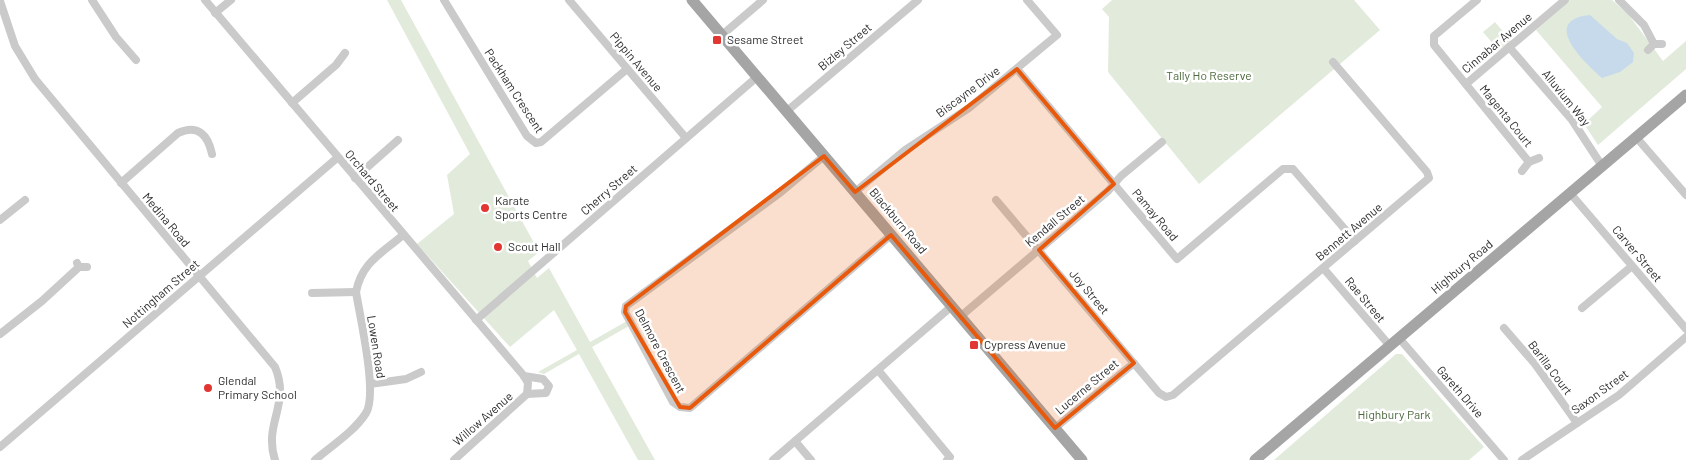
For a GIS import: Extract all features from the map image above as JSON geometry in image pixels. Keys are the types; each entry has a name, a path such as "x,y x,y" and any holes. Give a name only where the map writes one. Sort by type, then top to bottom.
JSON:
{"main road":[{"name":"Blackburn Road","path":"692,0 1082,460"},
{"name":"Highbury Road","path":"1255,460 1686,95"}],"street":[{"path":"92,0 116,37 136,60"},
{"name":"Orchard Street","path":"205,0 337,158 524,376"},
{"path":"216,13 231,0"},
{"name":"Packham Crescent","path":"444,0 532,142 541,142 627,69"},
{"name":"Pippin Avenue","path":"569,0 686,138"},
{"path":"722,35 763,0"},
{"name":"Bizley Street","path":"787,111 918,0"},
{"name":"Biscayne Drive","path":"855,192 905,150 969,108 1056,36 1027,0"},
{"name":"Magenta Court","path":"1477,0 1434,36 1434,45 1528,162"},
{"name":"Cinnabar Avenue","path":"1466,84 1565,0"},
{"path":"1619,0 1644,25 1658,44 1648,50"},
{"name":"Medina Road","path":"0,2 15,46 35,79 275,367 280,379 281,404 271,437 276,460"},
{"name":"Alluvium Way","path":"1509,47 1572,120 1602,166"},
{"path":"292,103 336,65 345,53"},
{"name":"Bennett Avenue","path":"1166,397 1173,395 1324,269 1429,178 1427,172 1333,62"},
{"name":"Pamay Road","path":"1017,69 1178,259 1283,169 1293,168 1355,241"},
{"name":"Cherry Street","path":"476,320 757,77"},
{"path":"121,183 178,133 185,130 199,130 205,136 212,154"},
{"path":"1636,137 1686,195"},
{"path":"355,178 398,140"},
{"name":"Kendall Street","path":"961,316 1162,142"},
{"name":"Delmore Crescent","path":"824,156 781,192 626,306 625,312 673,402 680,408 690,408 891,235"},
{"name":"Nottingham Street","path":"0,447 337,158"},
{"name":"Magenta Court","path":"1522,171 1528,162 1539,158"},
{"name":"Carver Street","path":"1570,193 1686,329"},
{"path":"0,220 26,198"},
{"name":"Joy Street","path":"996,200 1159,393 1166,397"},
{"name":"Lowen Road","path":"315,460 360,422 371,403 370,384 356,292 358,278 366,266 403,235"},
{"path":"0,334 42,301 81,266"},
{"path":"1582,308 1632,266"},
{"name":"Rae Street","path":"1324,269 1390,346"},
{"path":"312,293 323,295 356,292"},
{"path":"773,460 952,306"},
{"name":"Barilla Court","path":"1504,328 1535,364 1576,423"},
{"name":"Gareth Drive","path":"1399,338 1504,460"},
{"name":"Saxon Street","path":"1522,460 1619,395 1686,338"},
{"name":"Lucerne Street","path":"1056,428 1134,363"},
{"path":"878,370 950,457 947,460"},
{"path":"370,384 406,379 421,372"},
{"path":"524,376 544,380 549,386 546,393 527,394 528,383 524,376"},
{"name":"Willow Avenue","path":"454,460 527,394"},
{"path":"795,441 811,460"}],"highlighted area":[{"path":"1017,69 1114,184 1039,250 1134,363 1055,428 891,235 690,408 680,407 625,312 626,306 824,156 855,192"}],"green space":[{"path":"387,0 401,0 539,252 528,261 537,278 549,268 590,342 627,321 629,326 592,347 655,460 638,460 579,354 544,374 538,372 577,350 554,310 510,347 417,244 454,214 447,175 470,154"},
{"name":"Tally Ho Reserve","path":"1112,0 1354,0 1380,30 1199,184 1108,72 1109,17 1102,9"},
{"path":"1570,0 1612,0 1628,14 1663,61 1686,41 1686,69 1598,145 1584,124 1602,107 1536,30"},
{"path":"1495,22 1511,41 1499,51 1483,32"},
{"name":"Highbury Park","path":"1396,354 1402,354 1484,447 1469,460 1274,460"}],"water":[{"path":"1590,15 1617,39 1627,43 1634,53 1633,62 1620,72 1602,78 1586,63 1570,43 1567,33 1568,25 1575,19"}],"place":[{"name":"Sesame Street","path":"717,40"},
{"name":"Karate Sports Centre","path":"485,208"},
{"name":"Scout Hall","path":"498,247"},
{"name":"Cypress Avenue","path":"974,345"},
{"name":"Glendal Primary School","path":"208,388"}]}
